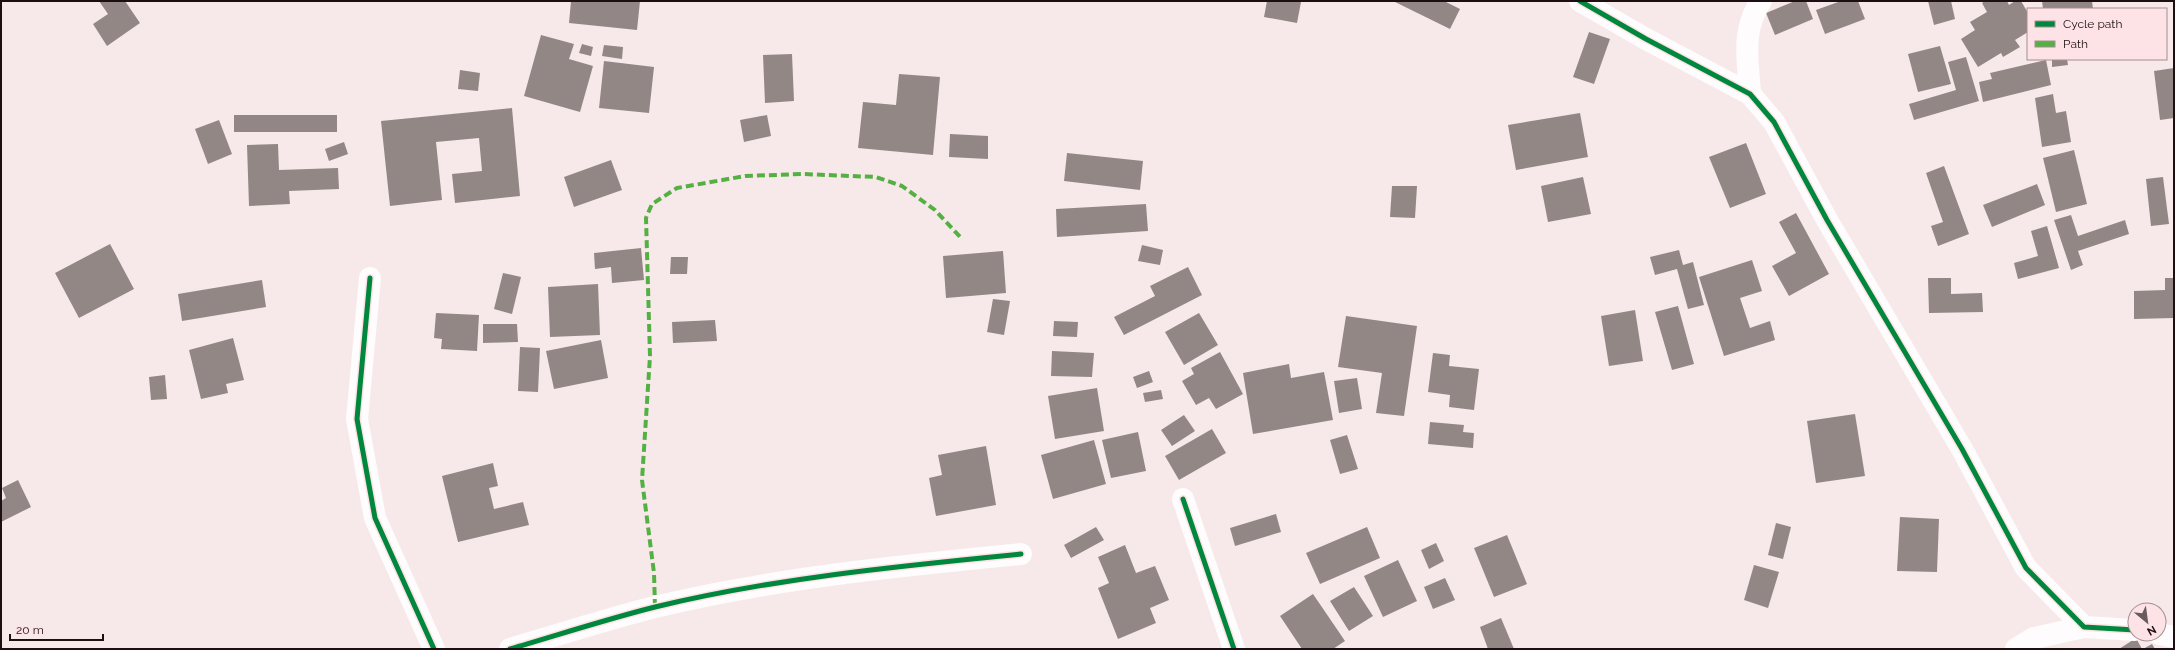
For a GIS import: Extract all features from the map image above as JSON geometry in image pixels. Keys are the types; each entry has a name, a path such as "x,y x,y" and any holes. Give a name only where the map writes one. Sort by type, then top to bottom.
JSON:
{"street":[{"path":"1580,1 1632,32 1750,94 1774,122 1831,226 1962,449 2026,568 2084,627"},
{"path":"1750,94 1747,36 1752,14 1761,1"},
{"path":"370,278 357,419 375,518 434,649"},
{"path":"1183,499 1234,649"},
{"path":"510,649 655,607 762,586 895,567 1021,554"},
{"path":"2016,649 2034,638 2084,627 2127,630"}],"building":[{"path":"99,1 125,1 140,23 107,46 93,24 108,14"},
{"path":"571,1 640,1 637,30 569,23"},
{"path":"1267,1 1301,2 1297,23 1264,17"},
{"path":"1393,1 1444,1 1460,9 1450,29"},
{"path":"1795,1 1806,1 1813,19 1775,35 1766,13"},
{"path":"1841,1 1858,1 1865,19 1825,34 1816,10"},
{"path":"1928,1 1951,1 1955,19 1934,25"},
{"path":"1985,1 2007,1 2009,5 2015,1 2021,1 2027,11 2027,33 2015,40 2020,47 2003,57 2001,53 1978,67 1961,39 1975,30 1970,22 1987,12 1982,3"},
{"path":"2042,1 2092,1 2093,8 2043,8"},
{"path":"1589,32 1610,39 1594,84 1573,77"},
{"path":"541,35 574,44 569,59 593,66 580,112 524,96"},
{"path":"582,44 593,47 591,56 579,53"},
{"path":"604,45 623,47 622,59 602,56"},
{"path":"1940,46 1951,84 1918,92 1908,54"},
{"path":"792,54 794,101 765,103 763,55"},
{"path":"1966,57 1979,101 1914,120 1909,104 1956,90 1948,62"},
{"path":"2046,60 2051,85 1983,102 1979,82 1992,79 1990,73"},
{"path":"2052,60 2067,60 2068,65 2052,67"},
{"path":"604,61 654,67 649,113 599,108"},
{"path":"2174,68 2174,118 2160,120 2154,71"},
{"path":"460,70 480,73 478,91 458,89"},
{"path":"899,74 940,77 933,155 858,148 863,102 896,105"},
{"path":"2053,94 2056,113 2066,111 2071,142 2042,147 2035,98"},
{"path":"512,108 520,196 455,203 452,174 482,171 479,138 436,142 442,200 390,206 381,121"},
{"path":"1580,113 1588,157 1516,170 1508,125"},
{"path":"234,115 337,115 337,132 234,132"},
{"path":"767,115 771,136 744,142 740,120"},
{"path":"219,120 232,154 208,164 195,129"},
{"path":"950,134 988,136 988,159 949,157"},
{"path":"344,142 348,154 329,161 325,149"},
{"path":"1746,143 1766,194 1730,208 1709,157"},
{"path":"278,144 279,170 338,168 339,189 289,191 290,204 249,206 247,145"},
{"path":"2074,150 2087,204 2056,212 2043,158"},
{"path":"1067,153 1143,161 1140,190 1064,181"},
{"path":"611,160 622,190 574,207 564,177"},
{"path":"1944,166 1969,234 1938,246 1931,226 1943,222 1926,173"},
{"path":"1583,177 1591,214 1548,222 1541,186"},
{"path":"2163,177 2169,224 2151,226 2146,179"},
{"path":"2037,184 2045,205 1992,227 1983,205"},
{"path":"1392,186 1417,186 1415,218 1390,217"},
{"path":"1146,204 1148,231 1057,237 1056,209"},
{"path":"1796,213 1829,274 1789,296 1772,266 1796,253 1779,222"},
{"path":"2071,215 2078,236 2125,220 2129,234 2078,251 2083,265 2071,270 2054,220"},
{"path":"2047,226 2059,268 2018,279 2014,263 2038,256 2031,231"},
{"path":"110,244 134,289 79,318 55,273"},
{"path":"1142,245 1163,250 1160,265 1138,261"},
{"path":"641,248 644,280 612,283 611,267 595,269 594,253"},
{"path":"1679,250 1683,265 1693,262 1704,305 1688,309 1677,269 1655,275 1650,257"},
{"path":"1003,251 1006,293 946,298 943,256"},
{"path":"671,257 688,257 687,274 670,274"},
{"path":"1752,260 1762,291 1740,298 1750,328 1770,321 1775,340 1724,356 1699,277"},
{"path":"1188,267 1202,295 1124,335 1114,317 1155,296 1150,286"},
{"path":"503,273 521,277 512,314 494,309"},
{"path":"1928,278 1951,278 1951,294 1982,293 1983,312 1929,313"},
{"path":"2165,278 2174,278 2174,318 2134,319 2134,291 2165,290"},
{"path":"262,280 266,307 182,321 178,294"},
{"path":"598,284 600,335 550,337 548,287"},
{"path":"993,299 1010,301 1004,335 987,332"},
{"path":"1678,306 1694,364 1672,370 1655,312"},
{"path":"1635,310 1643,361 1609,366 1601,316"},
{"path":"436,313 479,315 477,351 441,349 442,339 434,338"},
{"path":"1199,313 1218,345 1184,365 1165,332"},
{"path":"1346,316 1417,326 1404,416 1376,413 1382,373 1338,367"},
{"path":"715,320 717,341 673,343 672,322"},
{"path":"1054,321 1078,322 1077,337 1053,336"},
{"path":"483,324 517,324 518,342 483,343"},
{"path":"233,338 244,380 226,384 228,393 201,399 189,350"},
{"path":"601,340 608,378 554,389 546,351"},
{"path":"520,347 540,348 538,392 518,391"},
{"path":"1052,351 1094,353 1092,377 1051,376"},
{"path":"1220,352 1243,394 1216,409 1209,398 1196,405 1182,381 1194,374 1191,368"},
{"path":"1433,353 1450,355 1449,366 1479,369 1474,410 1449,407 1450,395 1428,392"},
{"path":"1289,364 1291,378 1324,372 1333,420 1253,434 1243,373"},
{"path":"1149,371 1153,382 1137,388 1133,377"},
{"path":"165,375 167,399 151,400 149,377"},
{"path":"1357,378 1362,409 1339,413 1334,381"},
{"path":"1097,388 1104,431 1055,439 1048,396"},
{"path":"1161,390 1163,399 1145,402 1143,393"},
{"path":"1855,414 1865,476 1816,483 1807,421"},
{"path":"1184,415 1195,431 1172,446 1161,430"},
{"path":"1430,422 1464,425 1463,432 1474,433 1473,448 1428,444"},
{"path":"1212,429 1226,453 1179,480 1165,456"},
{"path":"1138,432 1146,471 1111,478 1102,440"},
{"path":"1347,435 1358,469 1340,474 1330,440"},
{"path":"1094,440 1106,484 1053,499 1041,455"},
{"path":"986,446 996,505 936,516 929,478 942,475 938,455"},
{"path":"493,463 498,486 489,488 494,509 523,502 529,525 458,542 442,476"},
{"path":"18,480 31,507 1,522 1,501 6,498 2,488"},
{"path":"1276,514 1281,532 1235,546 1230,528"},
{"path":"1900,517 1939,519 1937,572 1897,571"},
{"path":"1776,523 1791,527 1783,559 1768,555"},
{"path":"1096,527 1104,540 1071,558 1064,545"},
{"path":"1367,527 1380,558 1320,584 1306,553"},
{"path":"1507,535 1527,584 1494,597 1474,548"},
{"path":"1436,543 1444,561 1429,569 1421,550"},
{"path":"1125,545 1136,573 1155,566 1169,600 1150,608 1156,623 1118,639 1098,588 1109,583 1098,557"},
{"path":"1398,560 1417,601 1383,617 1364,576"},
{"path":"1754,565 1779,572 1768,608 1744,600"},
{"path":"1445,578 1455,600 1433,609 1424,587"},
{"path":"1354,587 1373,616 1349,631 1330,601"},
{"path":"1313,594 1345,641 1333,649 1302,649 1280,616"},
{"path":"1501,618 1514,649 1488,649 1480,627"},
{"path":"2130,642 2138,642 2142,649 2119,649"},
{"path":"2152,644 2155,649 2143,649"}],"marked path":[{"path":"655,607 654,573 642,480 650,356 646,218 652,204 677,188 745,176 803,174 876,177 902,186 935,210 962,239"}],"cycle path":[{"path":"1580,1 1646,39 1750,94 1774,122 1827,220 1962,449 2026,568 2084,627 2127,630"},
{"path":"370,278 357,419 375,518 434,649"},
{"path":"1183,499 1234,649"},
{"path":"510,649 655,607 746,588 883,568 1021,554"}]}
